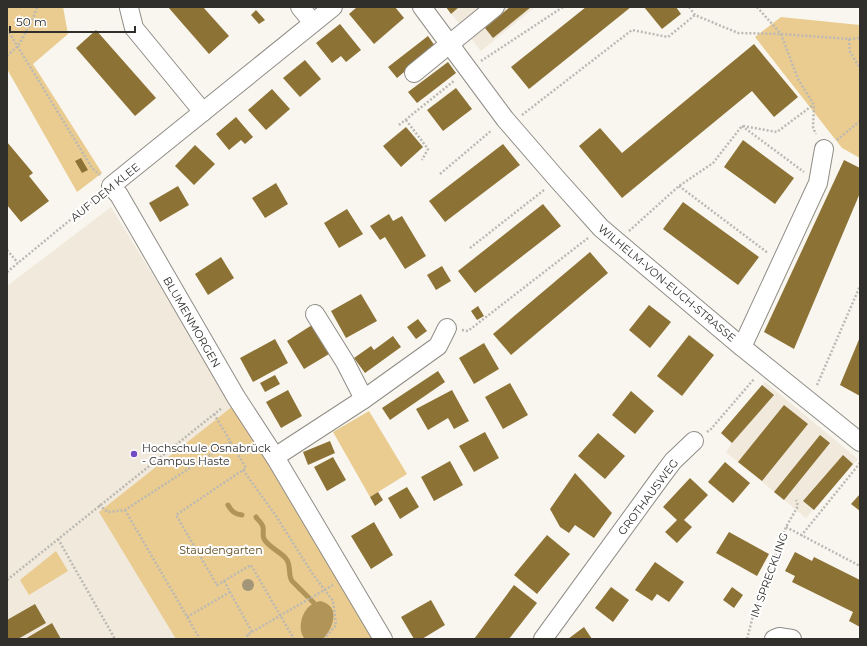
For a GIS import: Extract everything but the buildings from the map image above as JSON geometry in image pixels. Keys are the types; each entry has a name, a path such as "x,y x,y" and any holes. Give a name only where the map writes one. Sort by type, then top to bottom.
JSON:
{"street":[{"path":"300,7 313,23"},
{"name":"AUF DEM KLEE","path":"115,190 203,112 334,7"},
{"name":"WILHELM-VON-EUCH-STRASSE","path":"422,7 507,122 601,228 742,347 860,442"},
{"path":"414,73 495,7"},
{"path":"129,8 134,28 203,112"},
{"path":"742,347 818,183 824,150"},
{"name":"BLUMENMORGEN","path":"115,190 236,396 275,457 383,639"},
{"path":"315,314 348,368 364,399"},
{"path":"275,457 364,399 438,346 447,328"},
{"name":"GROTHAUSWEG","path":"542,639 673,461 694,441"},
{"path":"774,639 792,639"}],"path":[{"path":"7,56 18,46 32,21 37,7"},
{"path":"399,125 469,69 562,7"},
{"path":"689,7 695,15 738,33 781,34 849,39 860,38"},
{"path":"757,7 781,34 798,79 814,105 813,128 824,150 860,122"},
{"path":"440,174 507,122 632,30 668,37 695,15"},
{"path":"7,29 92,168 115,190"},
{"path":"849,39 850,52 860,68"},
{"path":"742,126 777,132 814,105"},
{"path":"406,120 428,149 422,160"},
{"path":"742,126 818,183"},
{"path":"617,242 679,186 713,163 742,126"},
{"path":"470,248 556,179"},
{"path":"679,186 781,262"},
{"name":"AUF DEM KLEE","path":"7,272 115,190"},
{"path":"447,328 468,331 601,228"},
{"path":"7,250 18,263"},
{"path":"810,401 860,286"},
{"path":"694,441 711,429 766,366"},
{"path":"7,580 236,396"},
{"path":"214,414 246,468 244,470 276,516 312,573 333,601 336,625 324,639"},
{"path":"99,505 108,512 124,510 230,442"},
{"name":"IM SPRECKLING","path":"801,536 860,463"},
{"path":"244,470 176,515 217,585 251,566 294,639"},
{"path":"786,527 798,506 796,500"},
{"path":"124,510 200,639"},
{"name":"IM SPRECKLING","path":"747,639 754,612 786,527 860,566"},
{"path":"58,539 115,639"},
{"path":"224,581 252,632"},
{"path":"250,639 247,635 334,585"},
{"path":"187,617 230,592"}],"shaded area":[{"path":"446,7 535,7 481,51"},
{"name":"Hochschule Osnabrück - Campus Haste","path":"111,207 374,639 7,639 7,286"},
{"path":"765,382 858,459 806,518 726,452 732,443 721,433"},
{"path":"320,601 331,607 333,612 334,617 330,629 323,639 305,639 301,631 301,621 308,608 314,603"}],"green space":[{"path":"7,7 63,7 68,34 33,64 102,173 77,192 7,69"},
{"path":"781,17 860,25 860,158 842,148 755,37"},
{"name":"Staudengarten","path":"233,406 374,639 176,639 99,512"},
{"path":"369,411 407,474 370,497 333,432"},
{"path":"56,551 68,571 29,595 20,580"}],"waterway":[{"path":"228,505 234,512 242,515"},
{"path":"256,517 261,523 263,538 287,560 292,581 314,603"}],"place":[{"name":"Hochschule Osnabrück - Campus Haste","path":"134,454"}]}
